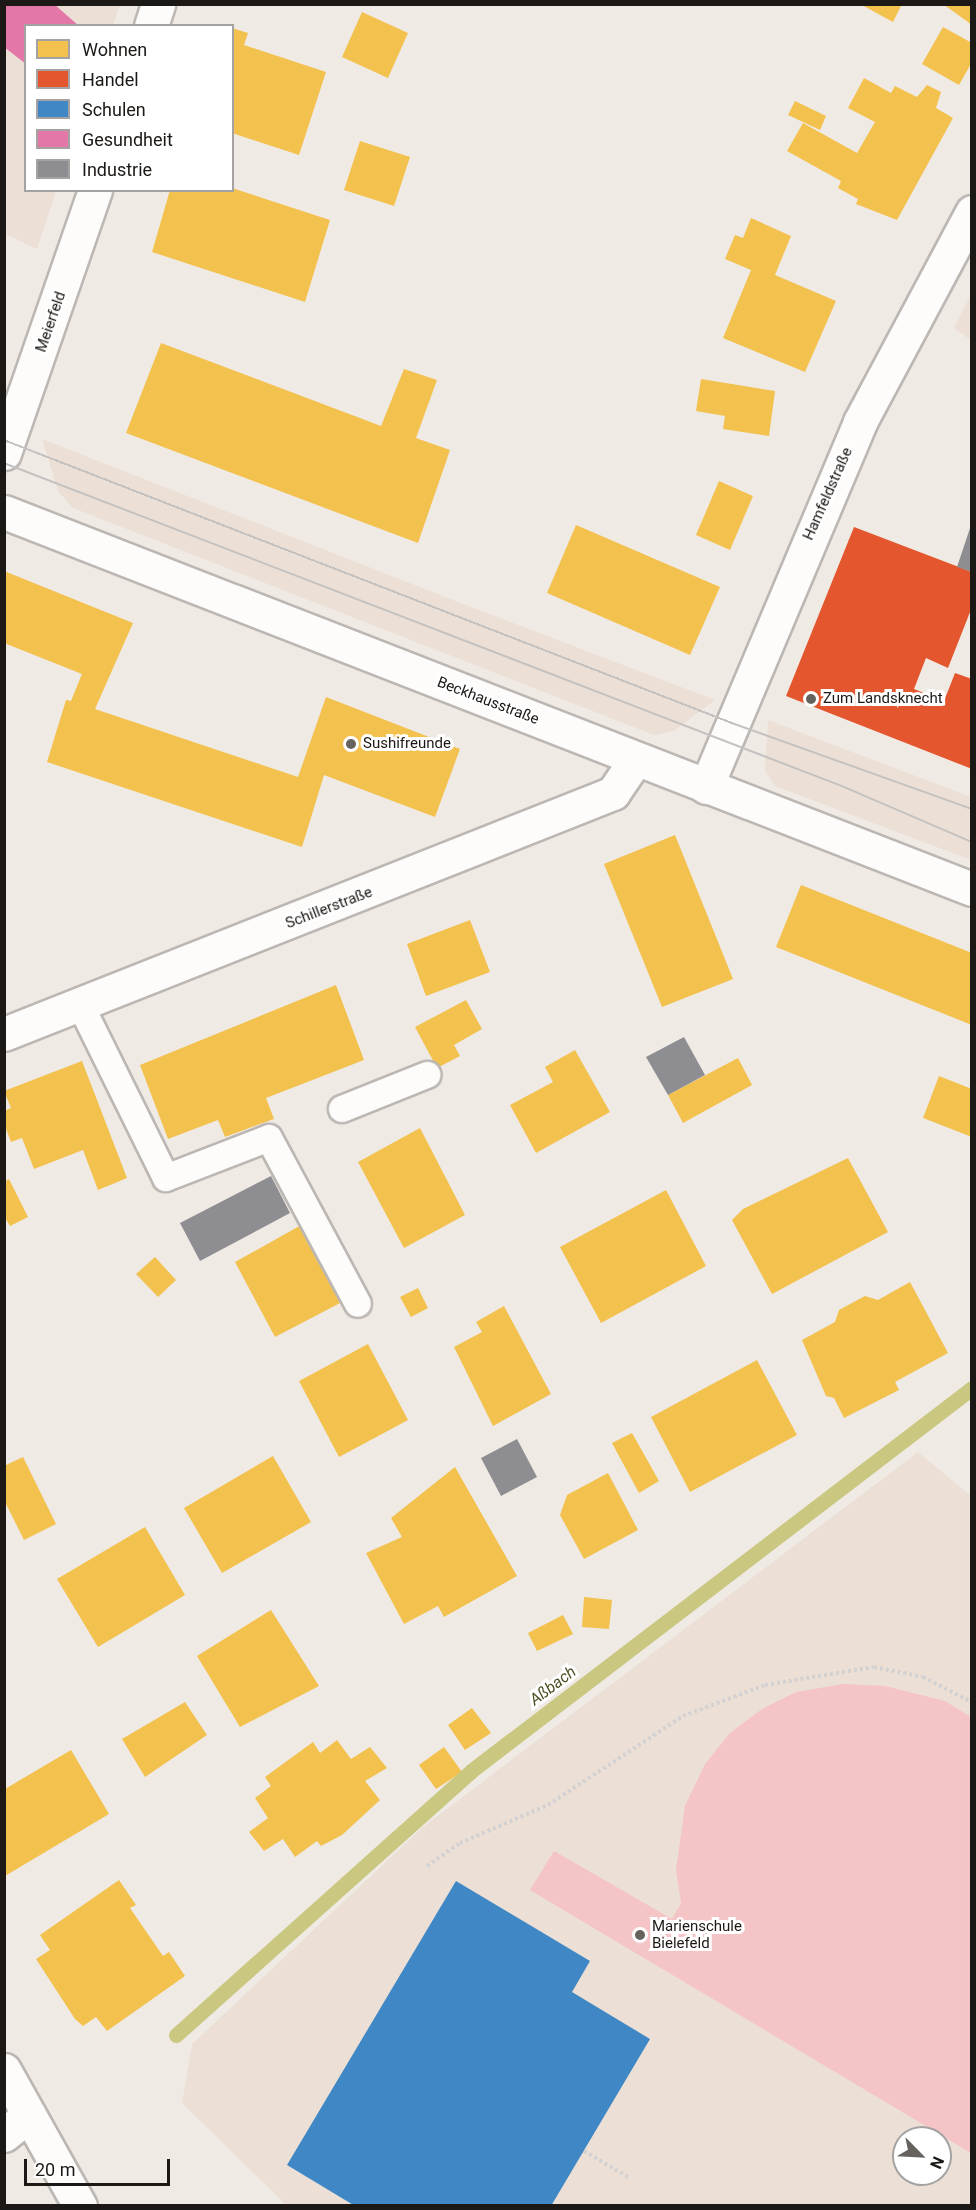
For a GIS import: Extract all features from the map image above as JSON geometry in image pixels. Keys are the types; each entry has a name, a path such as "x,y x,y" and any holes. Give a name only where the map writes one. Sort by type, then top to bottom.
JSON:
{"street":[{"path":"152,24 158,4"},
{"name":"Meierfeld","path":"4,453 94,192"},
{"name":"Hamfeldstraße","path":"706,787 860,422 972,212"},
{"name":"Beckhausstraße","path":"4,512 972,889"},
{"name":"Schillerstraße","path":"4,1034 613,793 636,759"},
{"path":"4,2070 17,2125 80,2205"}],"lane":[{"path":"80,1004 166,1178 269,1138 358,1304"},
{"path":"342,1109 427,1074"}],"path":[{"path":"427,1866 460,1843 548,1805 683,1716 765,1685 874,1667 922,1677 972,1702"},
{"path":"584,2151 628,2177"}],"shaded area":[{"path":"5,5 120,5 113,24 24,24 24,192 56,192 37,249 5,234"},
{"path":"971,295 971,340 954,328"},
{"path":"42,439 715,700 674,731 654,735 73,508 58,491"},
{"path":"768,720 971,797 971,860 775,786 765,770"},
{"name":"Marienschule Bielefeld","path":"918,1452 971,1496 971,2205 286,2205 182,2103 192,2044 423,1827"},
{"path":"844,1684 885,1686 945,1701 971,1717 971,2153 952,2142 952,2126 926,2126 530,1890 554,1851 672,1919 681,1903 676,1870 685,1806 705,1764 730,1733 762,1709 796,1692"}],"building: Wohnen":[{"path":"860,4 902,4 893,22"},
{"path":"943,4 972,4 972,25"},
{"path":"362,12 408,33 388,78 342,57"},
{"path":"943,27 972,43 972,62 959,85 922,64"},
{"path":"234,29 248,33 244,45 326,72 299,155 234,134"},
{"path":"864,78 891,93 895,86 917,97 927,85 941,92 936,108 953,118 897,220 856,204 858,199 838,188 841,181 787,151 803,123 857,153 875,122 848,108"},
{"path":"795,101 826,116 820,130 788,115"},
{"path":"360,141 410,157 394,206 344,190"},
{"path":"234,189 330,220 305,302 152,252 169,192 234,192"},
{"path":"751,218 791,236 775,275 836,301 805,372 723,338 751,270 725,259 735,235 743,238"},
{"path":"161,343 381,426 404,369 437,380 416,438 450,450 418,543 126,433"},
{"path":"701,379 775,391 769,436 723,429 725,416 696,411"},
{"path":"719,481 753,496 730,550 696,535"},
{"path":"576,525 720,587 690,655 547,593"},
{"path":"4,571 133,623 95,709 298,777 326,697 460,749 435,817 324,775 302,847 47,762 66,700 71,701 82,674 4,643"},
{"path":"675,835 733,979 662,1007 604,864"},
{"path":"801,885 972,953 972,1025 776,947"},
{"path":"470,920 490,972 426,996 407,944"},
{"path":"336,985 364,1060 266,1098 274,1119 225,1137 218,1120 168,1139 140,1065"},
{"path":"466,1000 482,1029 454,1045 460,1056 437,1068 415,1027"},
{"path":"575,1050 610,1112 536,1153 510,1105 553,1082 545,1067"},
{"path":"738,1058 752,1085 683,1123 668,1095"},
{"path":"82,1061 127,1178 98,1190 83,1150 34,1169 22,1138 11,1142 5,1126 4,1111 11,1108 4,1091"},
{"path":"939,1076 972,1089 972,1137 923,1118"},
{"path":"420,1128 465,1215 404,1248 358,1162"},
{"path":"848,1158 888,1232 772,1294 732,1220 743,1209"},
{"path":"9,1179 28,1217 10,1226 4,1216 4,1182"},
{"path":"666,1190 706,1266 601,1323 560,1247"},
{"path":"303,1224 344,1301 275,1337 235,1262"},
{"path":"155,1257 176,1280 158,1297 136,1274"},
{"path":"910,1282 948,1353 895,1382 899,1390 844,1418 834,1398 826,1396 802,1340 835,1322 839,1310 865,1296 878,1300"},
{"path":"418,1288 428,1308 411,1317 400,1297"},
{"path":"504,1306 551,1394 493,1426 454,1347 482,1332 476,1322"},
{"path":"368,1344 408,1420 339,1457 299,1381"},
{"path":"757,1360 797,1435 690,1492 651,1417"},
{"path":"632,1433 659,1481 639,1493 612,1443"},
{"path":"273,1456 311,1522 222,1573 184,1508"},
{"path":"23,1457 56,1524 24,1540 4,1500 4,1466"},
{"path":"455,1467 517,1576 444,1617 438,1606 404,1624 366,1553 402,1537 391,1518"},
{"path":"608,1473 638,1530 584,1559 560,1515 567,1495"},
{"path":"145,1527 185,1595 98,1647 57,1579"},
{"path":"584,1597 612,1600 609,1629 582,1627"},
{"path":"271,1610 319,1686 240,1727 197,1656"},
{"path":"563,1615 573,1634 537,1651 528,1633"},
{"path":"185,1702 207,1735 145,1777 122,1739"},
{"path":"472,1708 491,1733 465,1750 448,1725"},
{"path":"337,1740 351,1759 370,1747 387,1768 365,1781 380,1800 342,1835 321,1846 317,1841 295,1857 283,1839 264,1851 249,1832 268,1818 255,1798 271,1786 265,1777 313,1742 320,1753"},
{"path":"444,1747 462,1772 436,1789 419,1765"},
{"path":"71,1750 109,1814 5,1876 5,1789"},
{"path":"119,1880 136,1905 130,1908 163,1956 169,1952 185,1976 107,2031 96,2017 83,2026 75,2019 36,1959 50,1950 40,1935"}],"building: Handel":[{"path":"854,527 972,572 972,607 948,668 926,658 914,689 944,701 955,673 972,679 972,769 786,696"}],"building: Schulen":[{"path":"456,1881 590,1961 572,1992 650,2039 551,2206 355,2206 287,2165"}],"building: Gesundheit":[{"path":"4,4 54,4 77,24 24,24 24,62 4,47"}],"building: Industrie":[{"path":"972,525 972,572 957,567"},
{"path":"684,1037 705,1075 668,1095 646,1057"},
{"path":"271,1176 290,1213 200,1261 180,1223"},
{"path":"517,1439 537,1477 501,1496 481,1458"}],"waterway":[{"name":"Aßbach","path":"176,2035 471,1771 972,1388"}],"tram line":[{"path":"4,440 732,723 972,809"},
{"path":"4,463 842,786 972,842"}],"place":[{"name":"Zum Landsknecht","path":"811,699"},
{"name":"Sushifreunde","path":"351,744"},
{"name":"Marienschule Bielefeld","path":"640,1935"}]}
